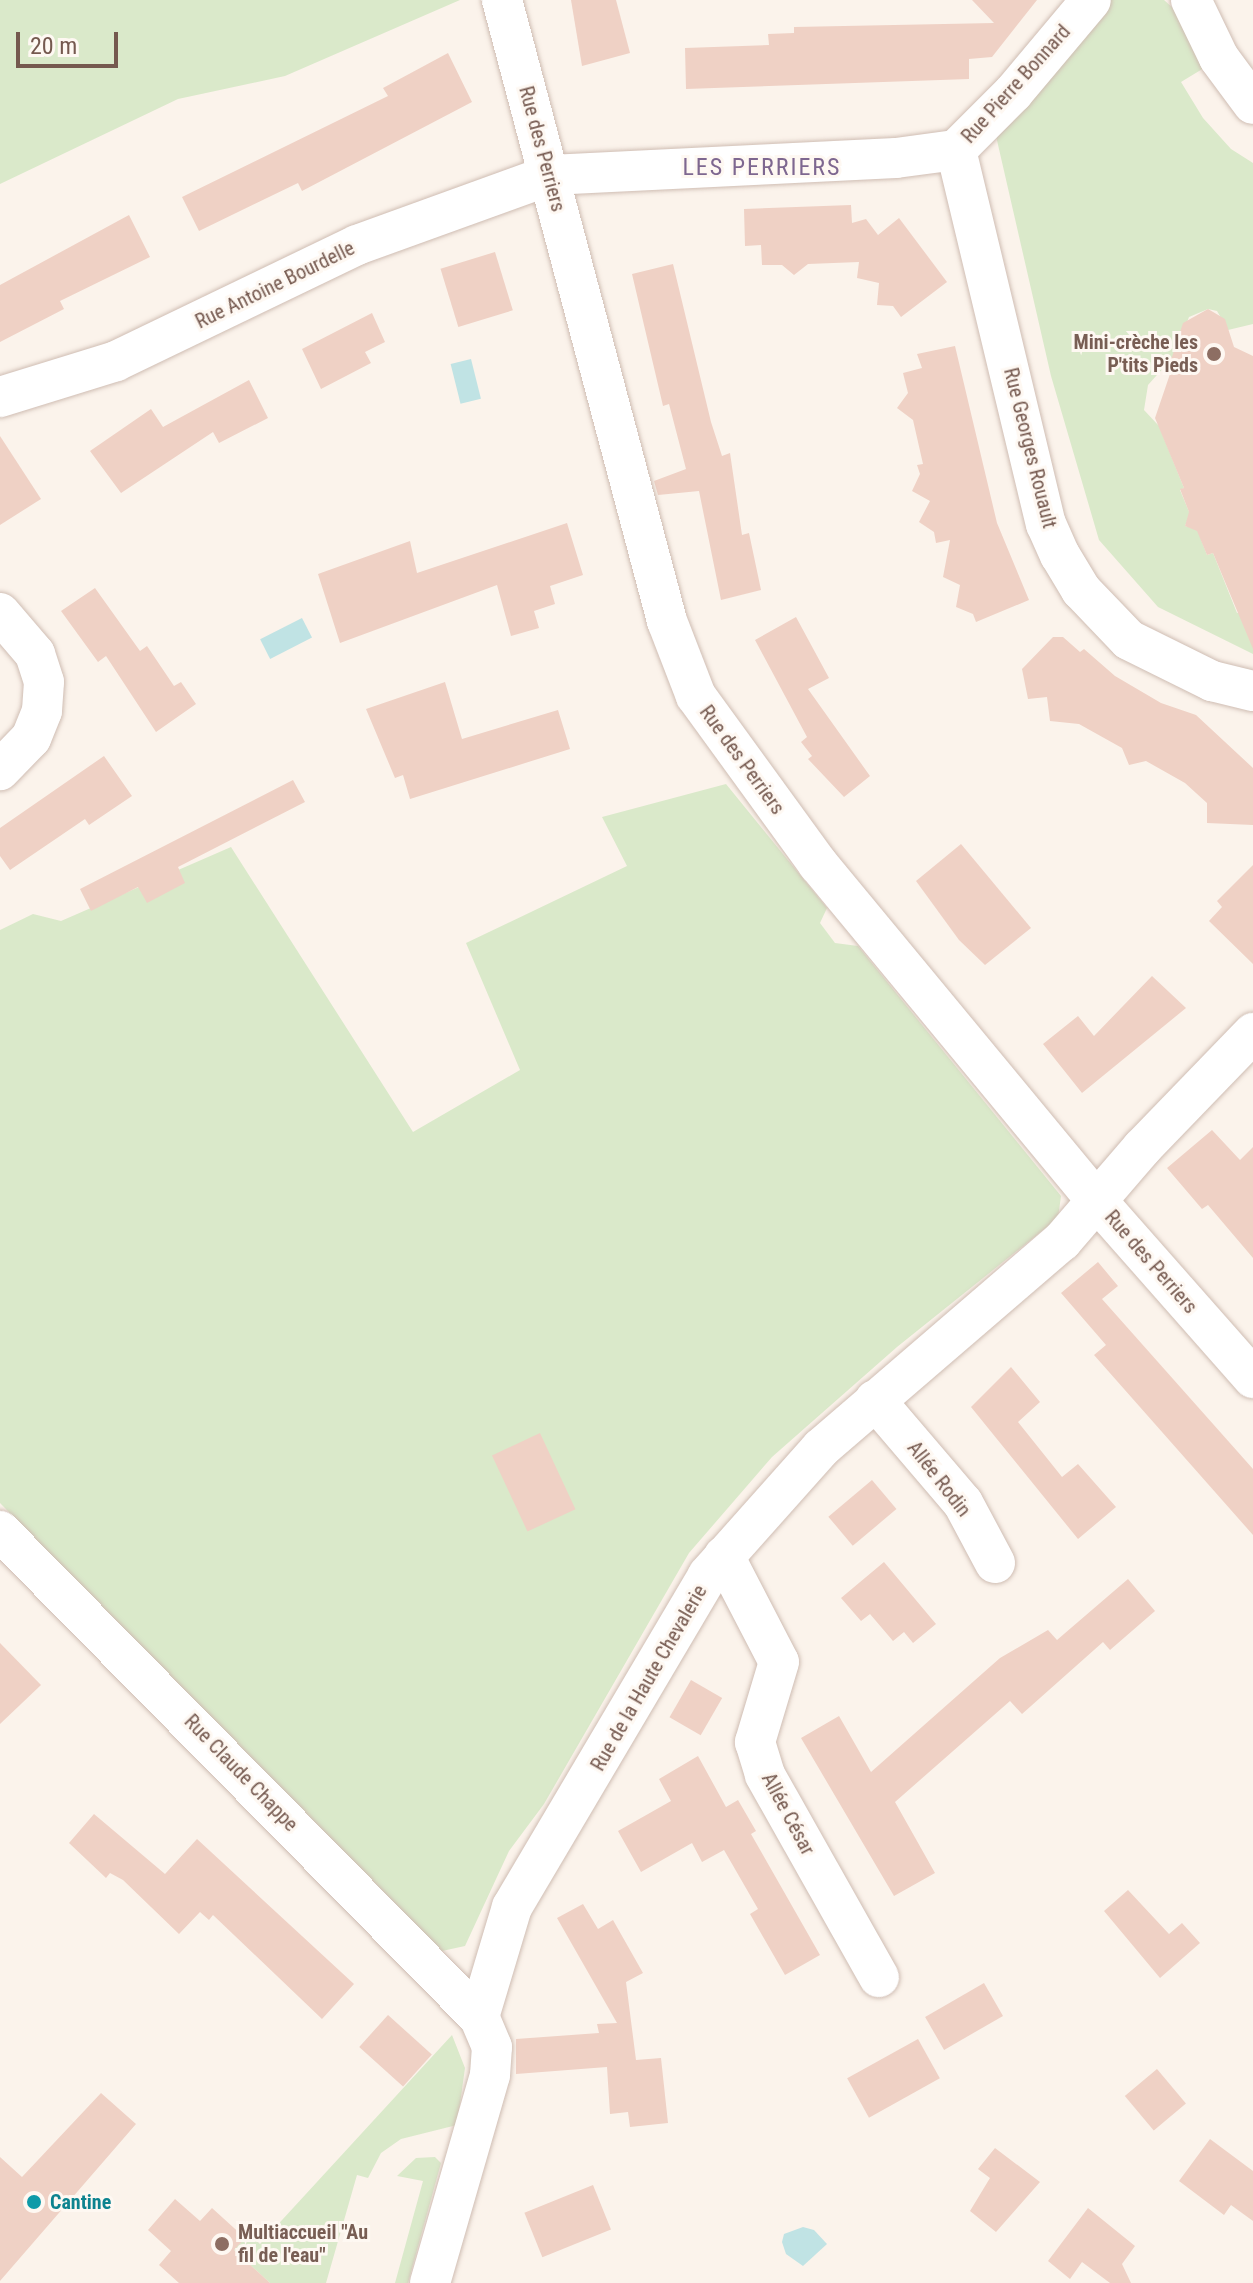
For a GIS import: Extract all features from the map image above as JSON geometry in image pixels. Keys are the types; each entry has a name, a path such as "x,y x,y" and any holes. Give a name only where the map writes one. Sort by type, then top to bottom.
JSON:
{"street":[{"name":"Rue des Perriers","path":"502,0 667,621 696,696 818,864 1097,1201 1253,1378"},
{"name":"Rue Pierre Bonnard","path":"550,175 896,158 956,150 1013,93 1091,0"},
{"path":"1191,0 1219,58 1253,104"},
{"name":"Rue Georges Rouault","path":"956,150 1046,524 1060,555 1081,590 1129,640 1212,681 1253,691"},
{"name":"Rue Antoine Bourdelle","path":"0,397 116,361 357,245 550,175"},
{"path":"0,613 35,654 44,682 42,711 31,738 0,770"},
{"name":"Rue de la Haute Chevalerie","path":"479,2017 512,1907 528,1874 568,1816 724,1556 784,1485 875,1400 1062,1241 1253,1033"},
{"name":"Allée Rodin","path":"875,1400 963,1503 995,1563"},
{"name":"Rue Claude Chappe","path":"0,1531 479,2017"},
{"name":"Allée César","path":"724,1556 779,1662 755,1742 765,1775 879,1977"},
{"path":"430,2283 490,2075 492,2047 479,2017"}],"green space":[{"path":"0,0 460,0 285,76 178,99 0,184"},
{"path":"1108,0 1164,0 1174,9 1204,68 1181,82 1203,118 1231,149 1253,163 1253,324 1228,330 1217,311 1208,309 1189,317 1174,356 1148,385 1144,410 1159,426 1184,488 1180,490 1190,514 1185,526 1197,529 1207,555 1213,553 1237,613 1253,611 1253,654 1158,607 1099,540 1051,376 996,136"},
{"path":"726,784 827,908 820,923 835,943 858,946 1061,1196 1058,1218 897,1347 772,1457 689,1553 544,1804 509,1851 465,1946 442,1951 0,1503 0,930 33,914 61,921 231,847 413,1132 520,1070 466,943 627,866 602,817"},
{"path":"452,2035 465,2068 457,2125 401,2139 381,2153 368,2178 357,2175 326,2283 270,2283 234,2250 248,2232 260,2244"},
{"path":"435,2157 441,2163 408,2283 395,2283 423,2181 397,2176 416,2158"}],"water":[{"path":"471,359 481,399 461,404 451,364"},
{"path":"302,618 312,638 270,659 260,639"},
{"path":"803,2227 814,2230 827,2244 803,2266 786,2254 782,2242 784,2234"}],"building":[{"path":"571,0 616,0 630,53 582,66"},
{"path":"972,0 1037,0 992,57 969,59 969,79 686,89 685,48 769,45 768,34 794,33 794,27 994,23"},
{"path":"448,53 472,102 302,191 298,183 199,231 182,197 388,96 383,88"},
{"path":"851,205 852,223 866,219 878,235 899,218 947,282 901,317 893,306 877,305 879,283 857,278 859,262 808,264 794,275 782,265 762,265 761,245 745,246 744,209"},
{"path":"129,215 150,257 60,301 64,309 0,342 0,285"},
{"path":"495,252 513,310 458,327 440,269"},
{"path":"673,264 711,422 722,456 730,453 742,535 749,533 761,590 721,600 699,491 658,495 654,481 686,469 669,404 663,406 632,274"},
{"path":"1208,309 1225,319 1234,347 1253,356 1253,649 1213,553 1207,555 1197,531 1185,526 1189,512 1180,489 1184,488 1155,418 1170,374 1166,360 1172,357 1183,323"},
{"path":"372,313 385,342 365,352 371,363 321,389 302,349"},
{"path":"955,346 997,523 1029,600 976,622 973,614 956,607 960,585 943,577 950,540 936,543 934,532 919,522 930,501 912,491 920,474 917,465 923,464 913,420 897,408 908,393 903,373 922,368 917,354"},
{"path":"249,380 268,418 219,443 213,432 121,493 90,451 151,409 163,427"},
{"path":"0,436 41,499 0,525"},
{"path":"567,523 583,575 550,586 555,604 534,611 539,628 511,636 497,585 340,643 318,574 410,541 417,573"},
{"path":"95,588 140,651 147,646 174,686 181,682 196,704 156,732 106,656 98,662 61,611"},
{"path":"796,617 829,678 808,689 870,776 844,797 808,759 812,756 801,742 807,737 755,640"},
{"path":"1053,637 1063,637 1080,652 1084,649 1115,676 1161,703 1196,715 1253,768 1253,825 1207,823 1207,803 1185,783 1146,761 1129,765 1122,748 1079,724 1050,721 1047,697 1028,699 1022,669"},
{"path":"445,682 462,739 558,710 570,749 410,799 403,775 395,778 366,709"},
{"path":"104,756 132,796 89,825 85,819 10,870 0,856 0,828"},
{"path":"293,780 305,802 178,867 185,883 147,903 138,887 91,911 80,889"},
{"path":"961,844 1031,928 985,965 959,940 916,881"},
{"path":"1253,865 1253,964 1209,921 1222,907 1217,901"},
{"path":"1152,976 1186,1008 1082,1093 1043,1044 1078,1016 1094,1036"},
{"path":"1212,1130 1240,1160 1253,1147 1253,1258 1208,1205 1202,1209 1167,1168"},
{"path":"1098,1262 1118,1286 1102,1299 1253,1469 1253,1535 1094,1355 1106,1345 1061,1293"},
{"path":"1011,1367 1040,1402 1018,1422 1062,1477 1078,1464 1116,1507 1078,1539 971,1407"},
{"path":"540,1433 575,1509 527,1532 492,1455"},
{"path":"872,1480 896,1509 853,1546 828,1517"},
{"path":"884,1562 936,1624 913,1643 904,1632 893,1641 870,1614 861,1621 841,1598"},
{"path":"1128,1579 1155,1611 1110,1650 1103,1642 1022,1714 1010,1701 895,1802 935,1873 894,1896 801,1738 839,1716 871,1772 1000,1658 1048,1630 1057,1640"},
{"path":"0,1643 41,1685 0,1724"},
{"path":"691,1680 722,1698 701,1735 670,1717"},
{"path":"698,1756 726,1807 738,1800 756,1831 751,1834 820,1955 785,1975 750,1914 758,1909 724,1850 702,1862 692,1843 641,1872 618,1831 671,1801 659,1779"},
{"path":"94,1814 165,1874 197,1839 354,1984 322,2019 213,1915 209,1920 200,1912 179,1934 123,1880 110,1873 106,1878 69,1843"},
{"path":"1128,1890 1169,1934 1182,1923 1200,1943 1160,1978 1104,1911"},
{"path":"583,1904 598,1929 613,1920 643,1973 626,1982 636,2060 661,2058 668,2123 630,2127 628,2112 610,2114 607,2067 516,2074 516,2039 599,2033 597,2024 617,2023 557,1918"},
{"path":"984,1983 1003,2016 944,2050 925,2017"},
{"path":"388,2015 432,2054 403,2086 359,2047"},
{"path":"918,2039 940,2078 869,2118 847,2078"},
{"path":"1157,2069 1186,2103 1154,2130 1125,2096"},
{"name":"Cantine","path":"101,2093 136,2124 0,2281 0,2157 22,2177"},
{"path":"1210,2139 1253,2171 1253,2221 1231,2205 1224,2215 1179,2181"},
{"path":"995,2148 1040,2182 996,2232 970,2211 990,2178 978,2169"},
{"path":"593,2185 611,2230 542,2257 524,2213"},
{"name":"Multiaccueil \"Au fil de l'eau\"","path":"175,2199 200,2221 212,2208 245,2238 234,2250 270,2283 179,2283 159,2265 171,2251 148,2230"},
{"path":"1088,2208 1135,2246 1122,2264 1131,2283 1110,2283 1082,2262 1070,2279 1048,2261"}],"place":[{"name":"Mini-crèche les P'tits Pieds","path":"1214,354"},
{"name":"Cantine","path":"34,2202"},
{"name":"Multiaccueil \"Au fil de l'eau\"","path":"222,2244"}],"district":[{"name":"LES PERRIERS","path":"762,168"}]}
